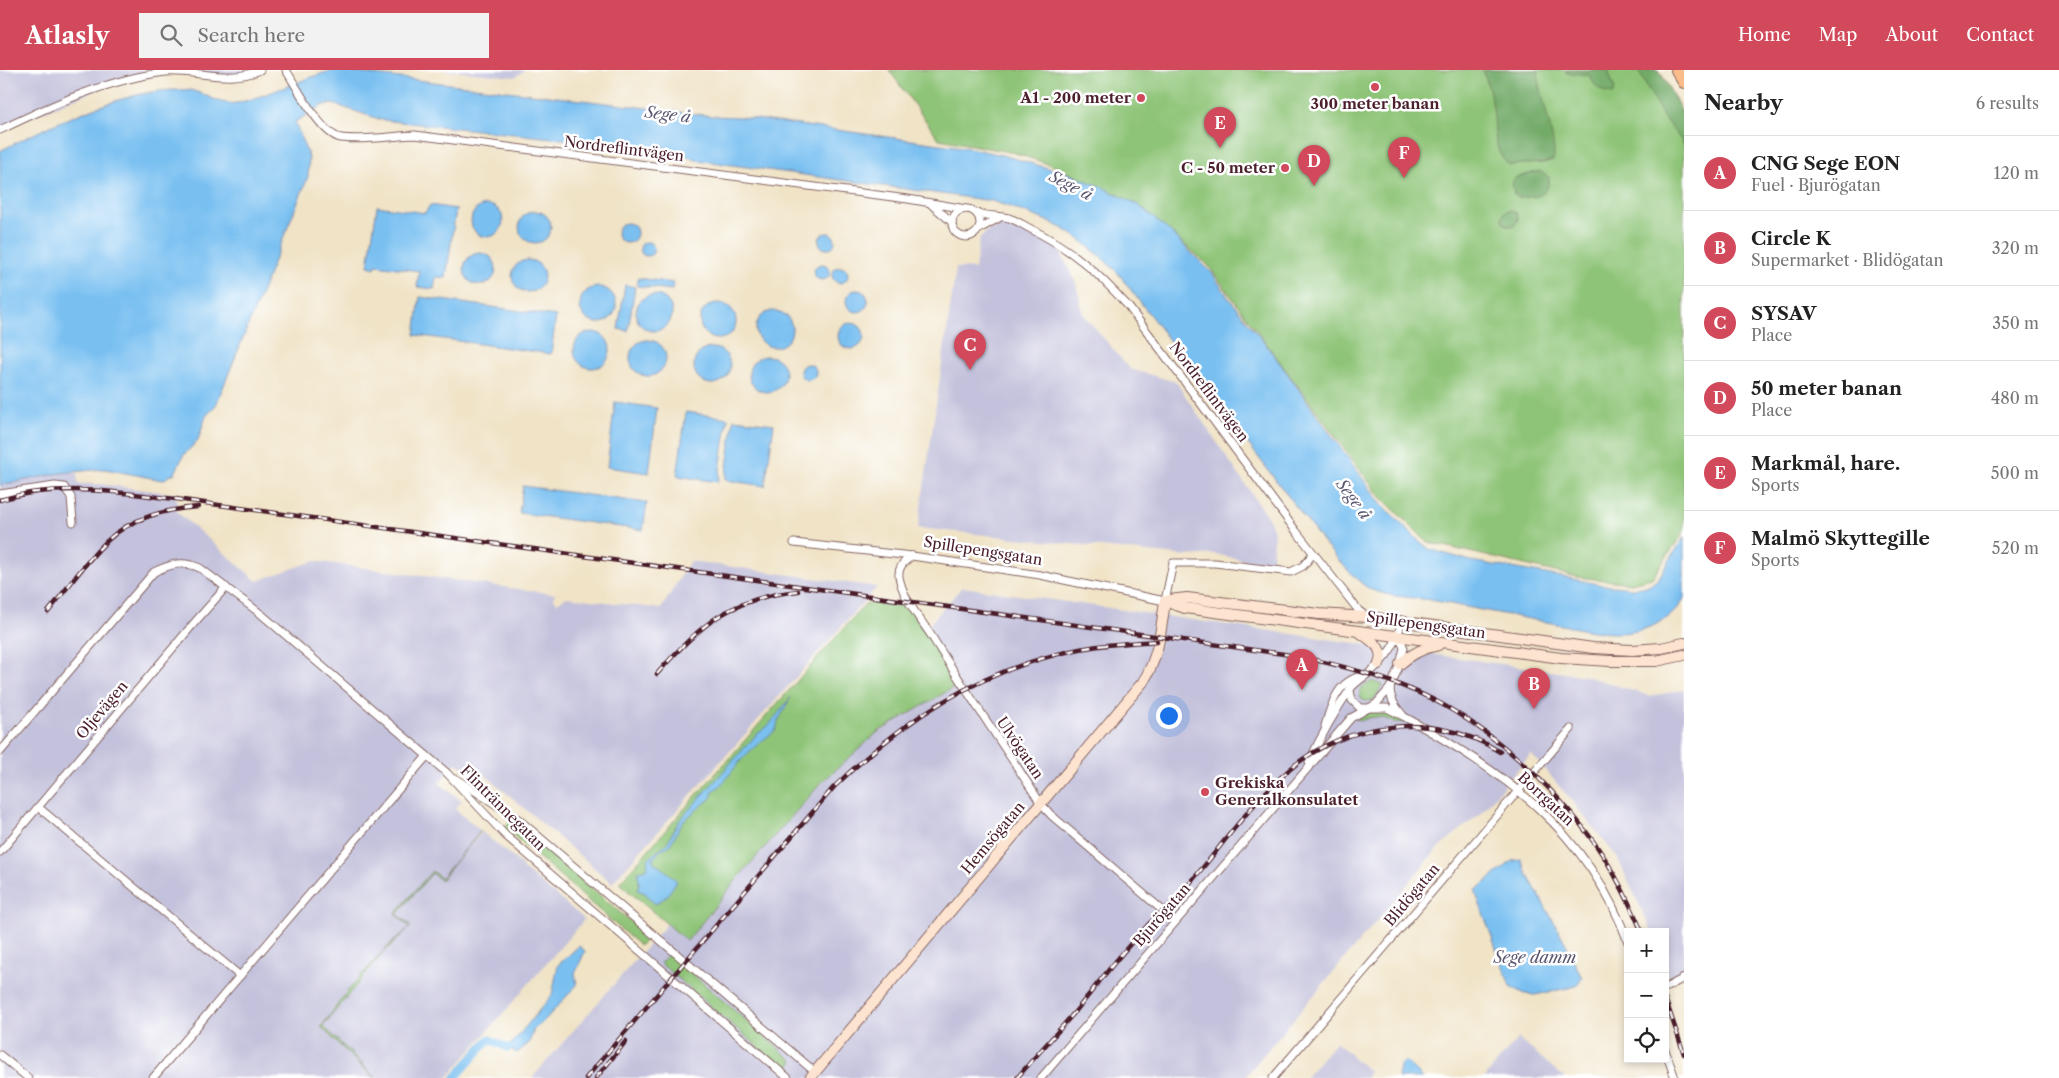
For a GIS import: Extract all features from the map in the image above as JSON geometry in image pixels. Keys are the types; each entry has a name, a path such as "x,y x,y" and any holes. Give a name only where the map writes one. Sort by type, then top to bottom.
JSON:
{"highway":[{"path":"1677,70 1684,82"}],"street":[{"path":"0,130 79,97 130,79 167,72 233,78 248,76 260,70"},
{"name":"Nordreflintvägen","path":"286,70 320,122 328,132 340,138 415,135 966,209"},
{"path":"930,203 952,222 955,232 962,237 972,236 979,229 999,218"},
{"path":"952,222 957,212 966,209 975,212 980,220 979,229"},
{"name":"Nordreflintvägen","path":"975,212 984,216 1009,218 1076,254 1100,276 1128,306 1313,554 1360,611 1369,617"},
{"path":"0,494 64,487 71,497 73,522"},
{"name":"Spillepengsgatan","path":"794,544 912,556 1040,575 1165,601 1185,608 1522,654 1610,661 1656,661 1684,655"},
{"path":"1165,601 1173,563 1215,563 1291,572 1303,566 1313,554"},
{"name":"Ulvögatan","path":"912,556 902,563 899,572 900,582 910,602 1041,804 1051,815 1175,921"},
{"path":"0,752 154,572 179,562 190,563 200,568 261,614 447,774"},
{"name":"Oljevägen","path":"0,852 194,622 226,588"},
{"name":"Spillepengsgatan","path":"1165,601 1187,598 1319,614 1369,617 1593,648 1632,650 1662,648 1684,643"},
{"name":"Hemsögatan","path":"816,1076 1130,699 1150,671 1160,641 1165,601"},
{"name":"Bjurögatan","path":"1323,732 1357,682 1379,664 1399,636 1401,622"},
{"path":"1358,631 1376,644 1382,658 1379,664"},
{"name":"Bjurögatan","path":"1041,1078 1351,718 1382,699 1390,688 1400,664 1404,648 1399,636"},
{"path":"1400,664 1424,647 1448,643"},
{"name":"Bjurögatan","path":"1304,771 1323,732 1337,692 1350,680 1367,675"},
{"path":"1390,688 1394,705 1403,716"},
{"path":"1350,691 1352,700 1356,705 1360,708 1368,708"},
{"name":"Borrgatan","path":"1368,708 1387,708 1403,716 1503,778 1519,790 1552,820 1577,849 1620,920 1624,931"},
{"name":"Blidögatan","path":"1273,1078 1571,729"},
{"path":"153,1078 427,756"},
{"name":"Flintrännegatan","path":"447,774 517,818 816,1076"},
{"name":"Flintrännegatan","path":"447,774 504,835 788,1078"},
{"path":"38,807 240,976"},
{"path":"1669,986 1684,978"},
{"path":"0,1055 28,1078"},
{"path":"1669,1062 1674,1078"}],"shaded area":[{"path":"0,70 260,70 248,76 167,72 96,90 0,130"},
{"path":"441,70 525,70 515,77"},
{"path":"1005,224 1033,232 1057,245 1076,283 1083,314 1130,369 1176,382 1270,521 1274,531 1272,559 1266,565 1215,554 1187,556 918,528 956,268 975,269 979,240 987,231"},
{"path":"61,473 77,473 78,484 100,484 176,494 177,512 257,581 314,561 555,594 553,597 557,603 567,597 661,609 690,561 877,587 612,883 476,767 470,773 456,763 439,783 462,801 455,809 481,831 442,877 482,832 584,920 447,1078 0,1078 0,485"},
{"path":"962,587 1586,676 1650,696 1684,690 1684,970 1669,978 1669,928 1650,928 1617,857 1531,754 1481,813 1438,848 1244,1078 532,1078"},
{"path":"1518,1038 1565,1078 1484,1078"},
{"path":"1336,1042 1370,1072 1367,1076 1368,1078 1305,1078"}],"green space":[{"path":"889,70 1659,70 1684,116 1684,532 1652,578 1631,583 1577,577 1427,542 1378,494 1207,264 1138,205 1054,166 1015,153 939,139"},
{"path":"1483,70 1538,70 1551,131 1553,160 1544,163 1510,165 1504,160 1496,140 1492,103"},
{"path":"1566,70 1608,70 1615,90 1613,94 1605,92 1595,85 1589,75 1567,73"},
{"path":"1638,70 1659,70 1684,116 1684,144 1664,118"},
{"path":"1539,171 1549,177 1547,189 1541,195 1519,198 1514,194 1512,183 1515,178"},
{"path":"1510,210 1518,218 1510,226 1502,218"},
{"path":"866,603 906,606 923,628 958,685 878,732 822,782 743,872 687,941 619,883"},
{"path":"1372,681 1383,685 1374,700 1364,701 1360,696 1360,689"},
{"path":"1369,712 1385,713 1405,722 1399,723 1375,717 1361,721 1356,719"},
{"path":"511,820 648,936 640,946 504,827"},
{"path":"481,831 441,880 432,873 397,914 410,927 395,914 432,871 441,878"},
{"path":"410,927 382,954 323,1026 376,1078 374,1078 321,1027 350,988 387,947"},
{"path":"669,954 793,1061 786,1071 660,963"}],"water":[{"name":"Sege å","path":"334,70 713,116 740,117 969,148 1002,155 1069,174 1102,187 1138,205 1165,227 1212,273 1229,298 1274,355 1381,504 1429,549 1471,561 1603,585 1633,588 1649,586 1658,579 1684,537 1684,598 1675,611 1655,625 1632,632 1612,633 1436,601 1387,595 1366,587 1346,569 1323,542 1118,273 1096,252 1071,234 1054,224 1031,215 992,201 696,160 663,147 646,148 382,120 333,104 323,105 295,122 309,158 308,177 216,405 206,416 198,440 183,456 175,473 162,480 105,469 61,473 0,485 0,151 62,121 132,96 187,90 232,104 261,96"},
{"path":"430,205 456,209 446,278 436,277 434,289 417,287 419,271 376,265 375,268 368,266 377,206 425,213"},
{"path":"487,205 493,206 498,210 502,215 502,227 498,232 493,236 487,237 481,236 476,232 472,227 471,221 472,215 476,210 481,206"},
{"path":"535,211 541,212 546,216 550,221 550,233 546,238 541,242 535,243 529,242 524,238 520,233 519,227 520,221 524,216 529,212"},
{"path":"623,223 631,223 637,229 637,237 631,243 623,243 617,237 617,229"},
{"path":"827,233 835,241 827,249 819,241"},
{"path":"644,242 650,242 654,249 650,256 644,256 640,252 640,246"},
{"path":"480,253 486,254 491,258 495,263 495,275 491,280 486,284 480,285 474,284 469,280 465,275 464,269 465,263 469,258 474,254"},
{"path":"528,260 534,261 539,265 543,270 543,282 539,287 534,291 528,292 522,291 517,287 513,282 512,276 513,270 517,265 522,261"},
{"path":"822,264 830,272 822,280 814,272"},
{"path":"840,267 848,275 840,283 832,275"},
{"path":"638,278 673,283 672,290 637,286"},
{"path":"625,285 635,287 628,331 618,329"},
{"path":"598,287 605,288 611,292 615,298 615,312 611,318 605,322 598,323 591,322 585,318 581,312 580,305 581,298 585,292 591,288"},
{"path":"857,290 865,293 868,301 865,309 857,312 849,309 846,301 849,293"},
{"path":"654,295 661,296 667,300 671,306 671,320 667,326 661,330 654,331 647,330 641,326 637,320 636,313 637,306 641,300 647,296"},
{"path":"420,297 556,316 551,354 415,335"},
{"path":"718,303 725,304 731,308 735,314 735,328 731,334 725,338 718,339 711,338 705,334 701,328 700,321 701,314 705,308 711,304"},
{"path":"774,311 781,312 787,316 791,322 791,336 787,342 781,346 774,347 767,346 761,342 757,336 756,329 757,322 761,316 767,312"},
{"path":"851,323 860,327 864,336 860,345 851,349 842,345 838,336 842,327"},
{"path":"592,332 599,333 605,337 609,343 609,357 605,363 599,367 592,368 585,367 579,363 575,357 574,350 575,343 579,337 585,333"},
{"path":"648,340 655,341 661,345 665,351 665,365 661,371 655,375 648,376 641,375 635,371 631,365 630,358 631,351 635,345 641,341"},
{"path":"712,348 719,349 725,353 729,359 729,373 725,379 719,383 712,384 705,383 699,379 695,373 694,366 695,359 699,353 705,349"},
{"path":"767,356 774,357 780,361 784,367 784,381 780,387 774,391 767,392 760,391 754,387 750,381 749,374 750,367 754,361 760,357"},
{"path":"808,364 814,366 816,372 814,378 808,380 802,378 800,372 802,366"},
{"path":"615,402 657,408 649,473 607,467"},
{"path":"686,412 728,418 718,482 677,476"},
{"path":"734,419 774,424 765,486 725,480"},
{"path":"523,486 647,503 643,530 519,513"},
{"path":"791,697 778,721 776,730 755,746 723,783 713,791 711,798 683,821 670,845 661,850 653,859 654,863 659,865 677,881 666,897 655,904 645,893 637,890 639,885 638,871 647,869 648,859 667,843 679,821 756,735 769,725"},
{"name":"Sege damm","path":"1521,859 1527,874 1565,942 1582,978 1577,986 1535,995 1525,994 1510,986 1475,891 1512,861"},
{"path":"579,946 585,951 575,974 577,985 542,1023 534,1029 529,1043 517,1053 508,1048 552,995 558,965"},
{"path":"1405,1061 1423,1078 1398,1078 1400,1066"}],"waterway":[{"path":"455,1078 489,1039 508,1048"}],"railway":[{"path":"0,500 19,495 55,490 107,491 176,499 1284,654 1341,666 1378,677 1432,699 1481,729 1528,768 1550,789 1588,834 1615,875 1640,928"},
{"path":"48,612 91,558 116,533 150,516 198,507"},
{"path":"657,674 688,641 718,616 754,600 798,591"},
{"path":"586,1078 834,787 860,762 915,719 975,685 1040,659 1085,648 1157,641"},
{"path":"1017,1078 1079,1007 1129,945 1189,884 1244,816 1289,770 1312,753 1337,740 1364,732 1392,727 1421,726 1448,730 1475,739 1500,752"},
{"path":"1669,1010 1684,1054"},
{"path":"596,1078 626,1041"}],"place":[{"name":"300 meter banan","path":"1375,87"},
{"name":"A1 - 200 meter","path":"1141,98"},
{"name":"Markmål, hare.","path":"1220,148"},
{"name":"C - 50 meter","path":"1285,168"},
{"name":"Malmö Skyttegille","path":"1404,178"},
{"name":"50 meter banan","path":"1314,186"},
{"name":"SYSAV","path":"970,370"},
{"name":"CNG Sege EON","path":"1302,690"},
{"name":"Circle K","path":"1534,709"},
{"name":"Grekiska Generalkonsulatet","path":"1205,792"}]}
